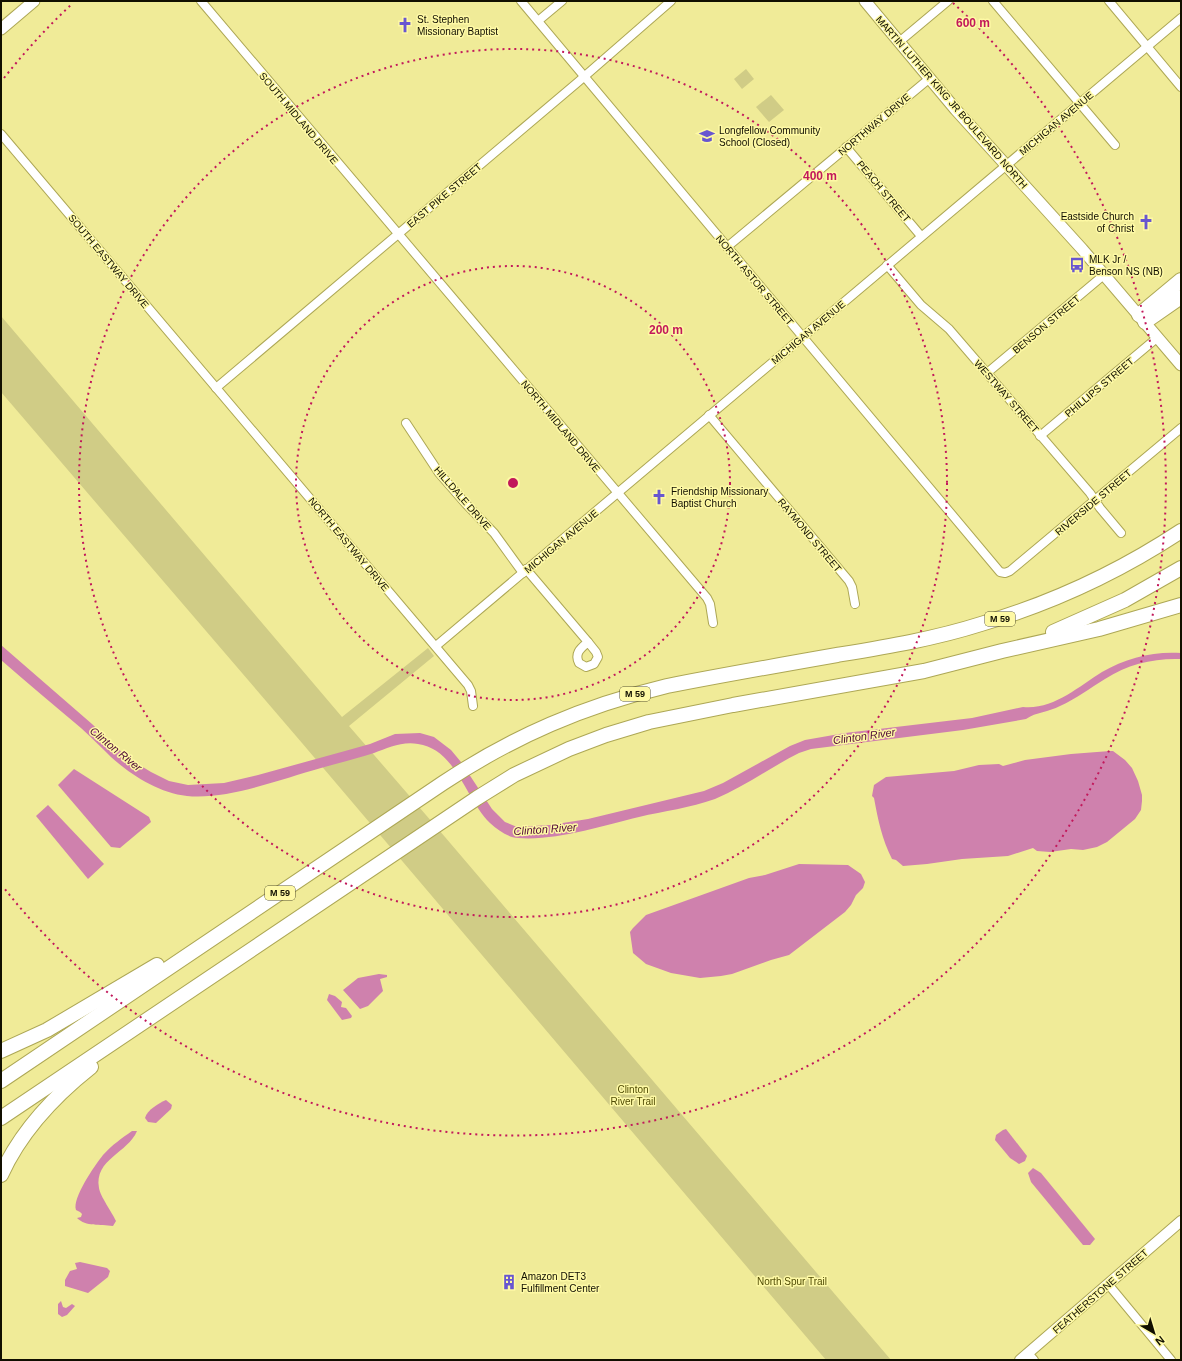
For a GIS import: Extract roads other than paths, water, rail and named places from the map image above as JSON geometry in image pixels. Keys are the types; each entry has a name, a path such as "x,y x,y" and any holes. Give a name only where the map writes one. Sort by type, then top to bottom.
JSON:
{"highway":[{"path":"1142,318 1181,280"},
{"path":"1142,318 1181,297"},
{"name":"M 59","path":"1,1081 443,783 478,760 516,740 568,716 631,695 667,686 916,641 1003,618 1043,603 1095,580 1145,554 1181,531"},
{"path":"1002,651 1051,633 1102,611 1147,588 1181,568"},
{"path":"1,1118 460,808 531,766 569,749 606,735 650,722 720,707 951,665 1002,651 1099,629 1181,605"},
{"path":"1,1051 47,1030 165,961 181,960"},
{"path":"1,1175 18,1143 53,1100 70,1084 165,1008"}],"main road":[{"name":"MARTIN LUTHER KING JR BOULEVARD NORTH","path":"865,1 1005,165 1055,218 1181,365"},
{"path":"1,29 29,2"}],"street":[{"name":"SOUTH MIDLAND DRIVE","path":"201,1 398,234"},
{"name":"NORTH ASTOR STREET","path":"521,1 993,564 1003,573"},
{"path":"538,21 562,1"},
{"name":"EAST PIKE STREET","path":"216,388 584,77 671,1"},
{"path":"899,42 948,1"},
{"path":"993,1 1115,145"},
{"path":"1109,1 1181,87"},
{"name":"MICHIGAN AVENUE","path":"436,646 1181,18"},
{"name":"NORTHWAY DRIVE","path":"727,247 930,78"},
{"name":"SOUTH EASTWAY DRIVE","path":"1,134 216,388"},
{"name":"PEACH STREET","path":"846,147 921,236"},
{"name":"NORTH MIDLAND DRIVE","path":"398,234 707,598 710,604 713,623"},
{"name":"WESTWAY STREET","path":"887,265 921,305 949,329 1121,533"},
{"name":"BENSON STREET","path":"987,373 1104,274"},
{"name":"PHILLIPS STREET","path":"1040,436 1158,338"},
{"name":"NORTH EASTWAY DRIVE","path":"216,388 468,685 471,691 473,706"},
{"name":"RAYMOND STREET","path":"709,415 849,581 852,587 855,604"},
{"name":"HILLDALE DRIVE","path":"406,422 440,474 494,533 525,571 588,642"},
{"name":"RIVERSIDE STREET","path":"1003,573 1010,571 1181,428"},
{"name":"FEATHERSTONE STREET","path":"1020,1360 1031,1356 1108,1284 1181,1222"},
{"path":"1108,1284 1171,1360"}],"water":[{"name":"Clinton River","path":"1,645 92,724 128,758 169,781 188,785 224,783 370,744 395,734 420,733 434,737 451,750 461,762 492,809 505,822 517,827 550,825 588,819 704,791 723,783 790,746 805,740 845,733 972,718 1023,707 1045,705 1065,696 1111,667 1130,659 1150,654 1181,653 1181,659 1151,661 1123,669 1066,703 1026,719 963,730 811,749 799,753 726,794 706,802 579,832 548,837 518,838 503,833 490,823 474,802 451,765 442,755 431,748 412,743 395,746 237,792 220,795 187,796 166,791 146,782 119,764 81,728 1,660"},
{"path":"1113,751 1125,760 1132,768 1142,795 1141,810 1135,819 1107,842 1097,847 1083,850 1071,849 1050,852 1037,851 1033,848 1008,856 962,859 903,866 896,860 892,859 883,837 874,798 872,796 874,785 886,777 954,771 979,765 999,764 1003,766 1025,760 1071,754"},
{"path":"74,769 149,817 151,822 120,848 111,847 58,785"},
{"path":"48,805 104,864 88,879 36,816"},
{"path":"799,864 848,865 861,874 865,882 863,888 856,895 851,905 845,912 789,955 732,974 700,978 671,973 646,964 633,953 630,932 646,915 749,878 765,875"},
{"path":"379,974 387,975 387,977 380,979 383,991 368,1006 360,1009 343,990 358,978"},
{"path":"329,994 335,996 342,1002 341,1007 346,1008 352,1016 351,1018 342,1020 327,1000"},
{"path":"166,1100 172,1105 171,1109 156,1123 148,1122 145,1118 148,1112"},
{"path":"1006,1129 1027,1156 1025,1161 1019,1164 1010,1158 995,1140 996,1135"},
{"path":"132,1131 137,1131 133,1139 106,1163 99,1178 100,1191 116,1221 113,1226 89,1224 81,1221 77,1218 81,1217 82,1214 76,1210 76,1205 77,1198 85,1182 103,1155 113,1145"},
{"path":"1033,1168 1041,1173 1095,1239 1090,1245 1083,1245 1031,1182 1028,1173"},
{"path":"80,1262 107,1268 110,1271 108,1277 88,1293 65,1286 65,1280 70,1271 77,1269 75,1263"},
{"path":"61,1301 63,1307 66,1308 72,1304 75,1306 67,1315 62,1317 58,1314 58,1304"}],"place":[{"name":"St. Stephen Missionary Baptist","path":"405,25"},
{"name":"Longfellow Community School (Closed)","path":"707,136"},
{"name":"Eastside Church of Christ","path":"1146,222"},
{"name":"MLK Jr / Benson NS (NB)","path":"1077,265"},
{"name":"Friendship Missionary Baptist Church","path":"659,497"},
{"name":"Amazon DET3 Fulfillment Center","path":"509,1282"}],"park label":[{"name":"Clinton River Trail","path":"633,1094"},
{"name":"North Spur Trail","path":"792,1281"}]}
